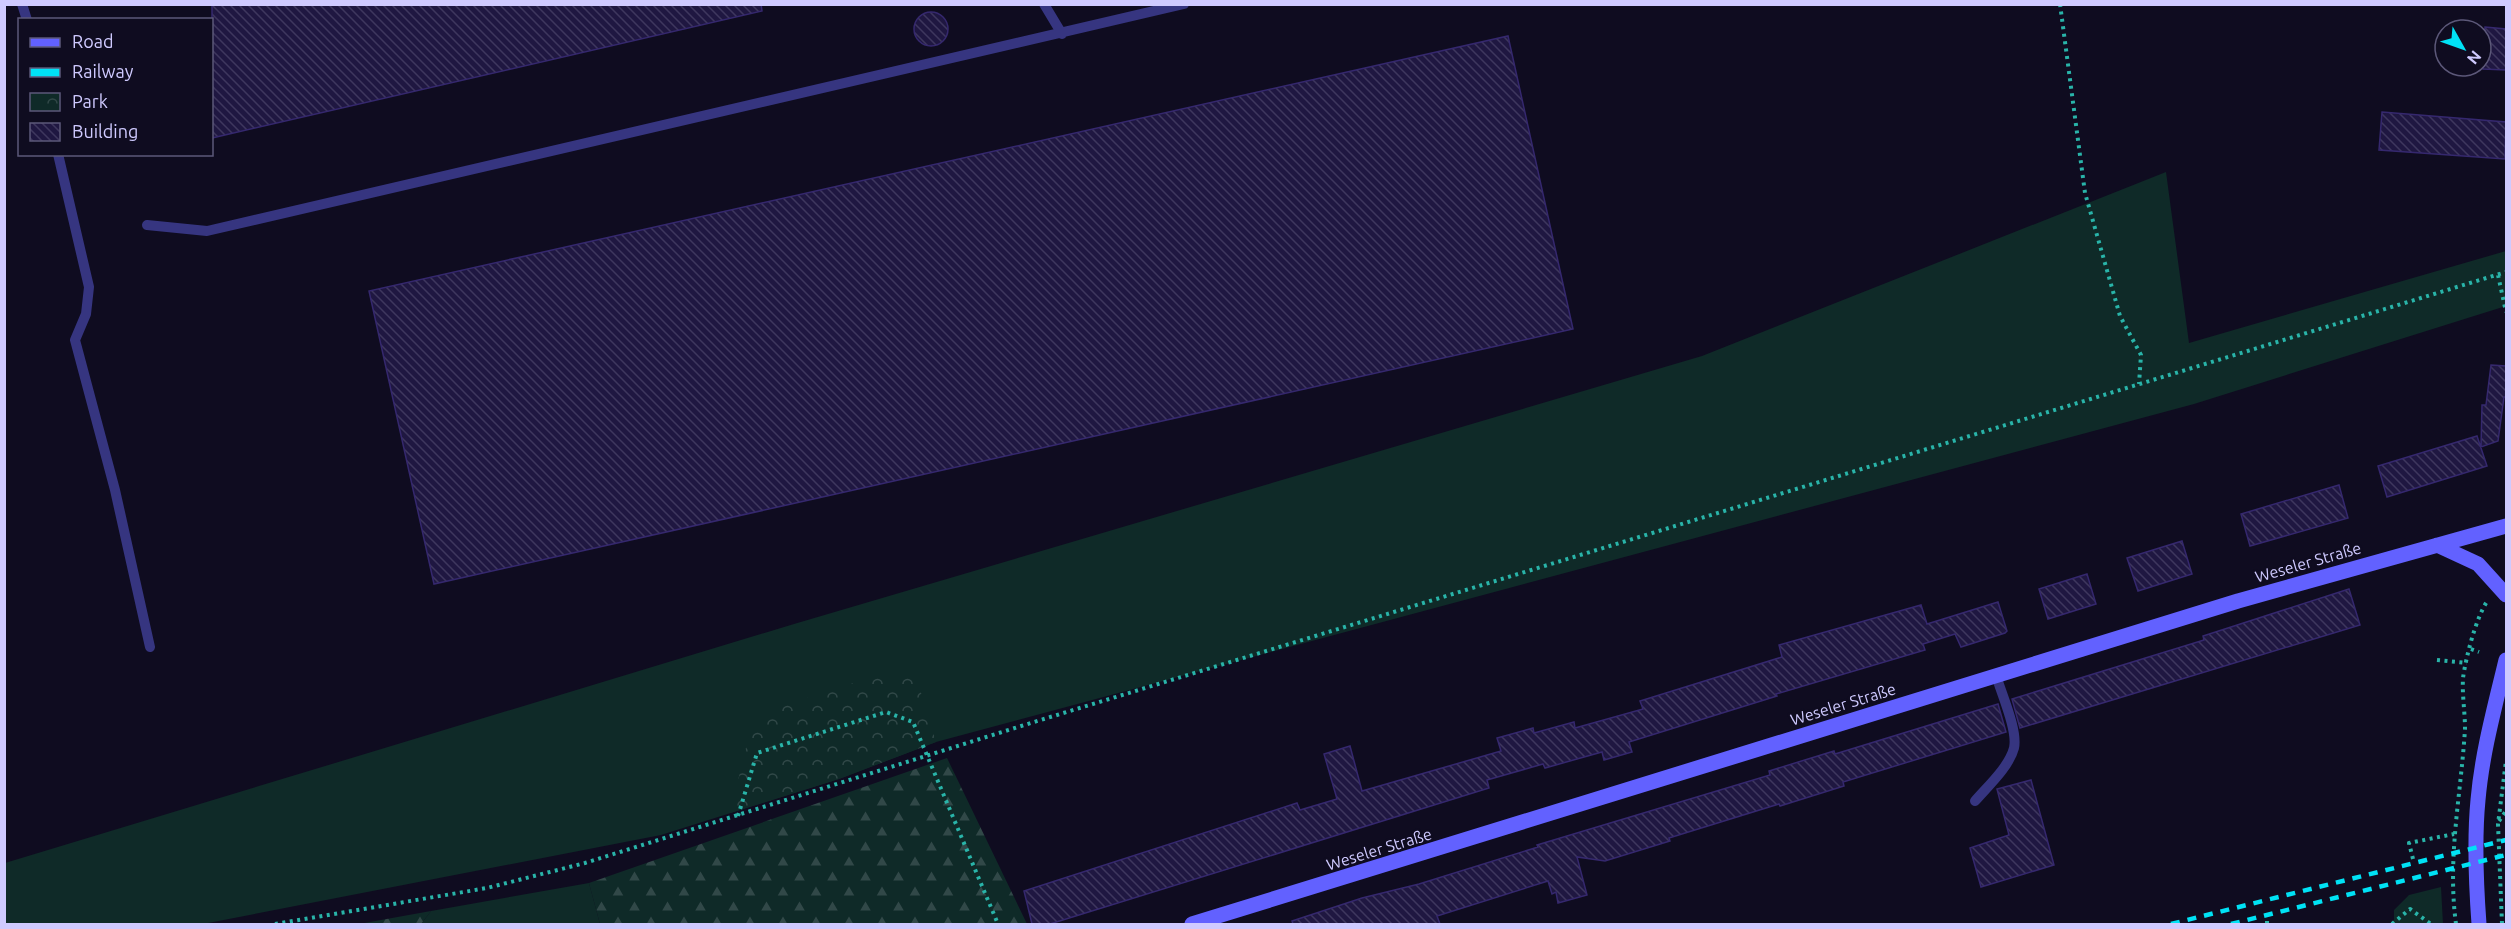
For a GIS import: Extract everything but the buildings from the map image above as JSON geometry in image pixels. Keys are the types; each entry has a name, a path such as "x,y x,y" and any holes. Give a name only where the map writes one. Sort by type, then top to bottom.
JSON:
{"main road":[{"name":"Weseler Straße","path":"1192,924 2259,595 2506,526"},
{"path":"2437,545 2478,564 2506,596"},
{"path":"2479,924 2476,853 2478,800 2485,749 2506,660"}],"lane":[{"path":"1044,4 1062,34"},
{"path":"147,225 207,231 1184,4"},
{"path":"58,156 89,287 86,314 75,340 115,490 150,647"},
{"path":"1975,801 2007,762 2014,747 2013,734 1996,675"}],"path":[{"path":"2060,4 2085,193 2120,316 2141,355 2139,384"},
{"path":"275,924 487,888 585,863 925,756 2506,272"},
{"path":"2498,275 2506,312"},
{"path":"2456,924 2452,883 2454,834 2465,728 2463,679 2487,601"},
{"path":"2471,650 2479,652"},
{"path":"2437,660 2467,663"},
{"path":"738,816 757,753 886,712 913,722 925,756 998,924"},
{"path":"2506,761 2498,824 2502,924 2506,922"},
{"path":"2498,824 2506,811"},
{"path":"2412,859 2409,843 2454,834"},
{"path":"2392,924 2410,909 2431,924"}],"green space":[{"path":"2166,172 2189,343 2506,251 2506,306 2194,404 936,742 839,779 661,835 203,924 5,924 5,863 794,624 1702,356"},
{"path":"891,671 915,673 936,742 839,779 730,813 754,715"},
{"path":"947,758 1027,924 600,924 589,883"},
{"path":"589,883 600,924 421,924 431,911"},
{"path":"2441,887 2443,924 2394,924 2394,910 2409,895"},
{"path":"431,911 421,924 359,924"}],"railway":[{"path":"2171,924 2506,840"},
{"path":"2231,924 2506,855"}]}
